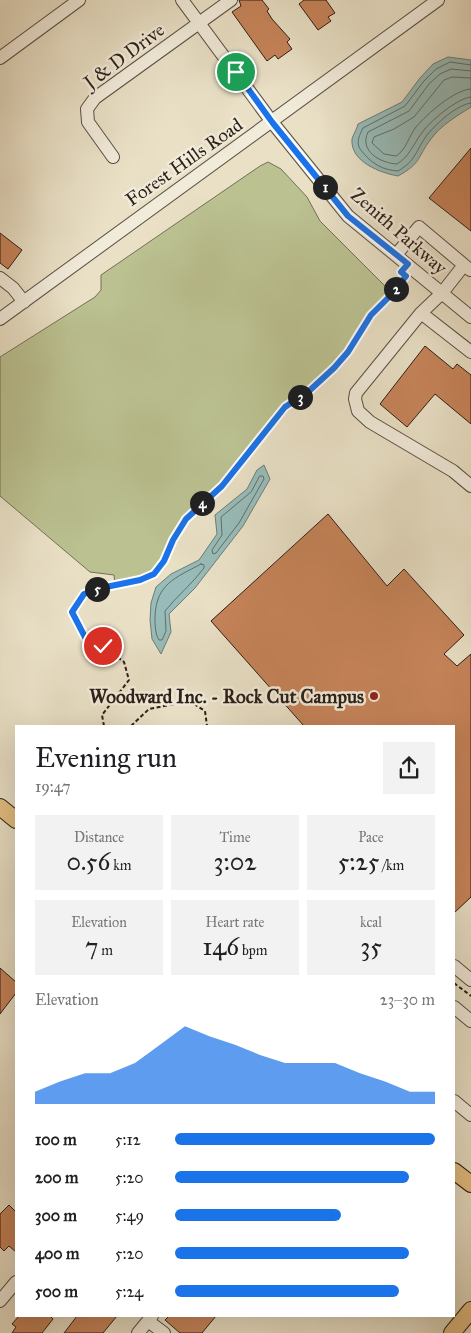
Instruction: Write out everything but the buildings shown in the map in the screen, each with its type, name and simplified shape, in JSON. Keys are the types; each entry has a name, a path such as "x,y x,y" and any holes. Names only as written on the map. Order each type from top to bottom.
{"main road":[{"path":"0,806 15,819"},
{"path":"452,1333 471,1310"}],"street":[{"path":"0,58 79,0"},
{"name":"J & D Drive","path":"113,157 88,122 87,109 95,98 231,0"},
{"name":"Forest Hills Road","path":"0,320 158,202 272,122 438,0"},
{"name":"Zenith Parkway","path":"184,1 272,122 348,216 471,317"},
{"path":"396,255 419,227 468,267 421,313 356,393 355,399 358,411 370,422 452,471 471,486"},
{"path":"0,278 13,288 24,302"},
{"path":"421,313 471,352"},
{"path":"455,967 471,980"},
{"path":"455,1008 471,1021"},
{"path":"455,1103 471,1115"},
{"path":"0,1301 15,1283"},
{"path":"138,1333 150,1319 164,1333"}],"path":[{"path":"104,725 102,715 129,680 124,662 103,646 86,639 72,612 84,594 101,588 140,580 154,574 164,561 173,540 186,519 222,486 285,407 309,391 348,352 371,315 393,293 406,276 401,272 408,264"},
{"path":"132,725 149,709 189,701 205,711 207,725"},
{"path":"455,984 471,996"}],"green space":[{"path":"268,162 281,169 307,197 320,221 390,291 332,369 308,391 284,406 219,485 183,517 160,562 150,573 137,579 115,583 114,575 90,572 0,496 0,357 95,297 101,290 101,275"}],"water":[{"path":"448,57 471,60 471,107 440,129 415,163 398,176 375,169 361,160 353,147 352,139 358,124 402,102 433,64"},
{"path":"264,465 270,479 243,526 195,588 169,614 171,632 161,654 152,639 150,620 151,603 156,587 171,574 199,560 217,534 215,515 247,489 257,470"}],"place":[{"name":"Woodward Inc. - Rock Cut Campus","path":"374,696"}],"route":[{"path":"103,646 86,639 72,612 84,594 101,588 140,580 154,574 164,561 173,540 186,519 222,486 285,407 309,391 334,368 348,352 371,315 393,293 406,276 401,272 408,264 348,216 272,122 236,72"}]}
